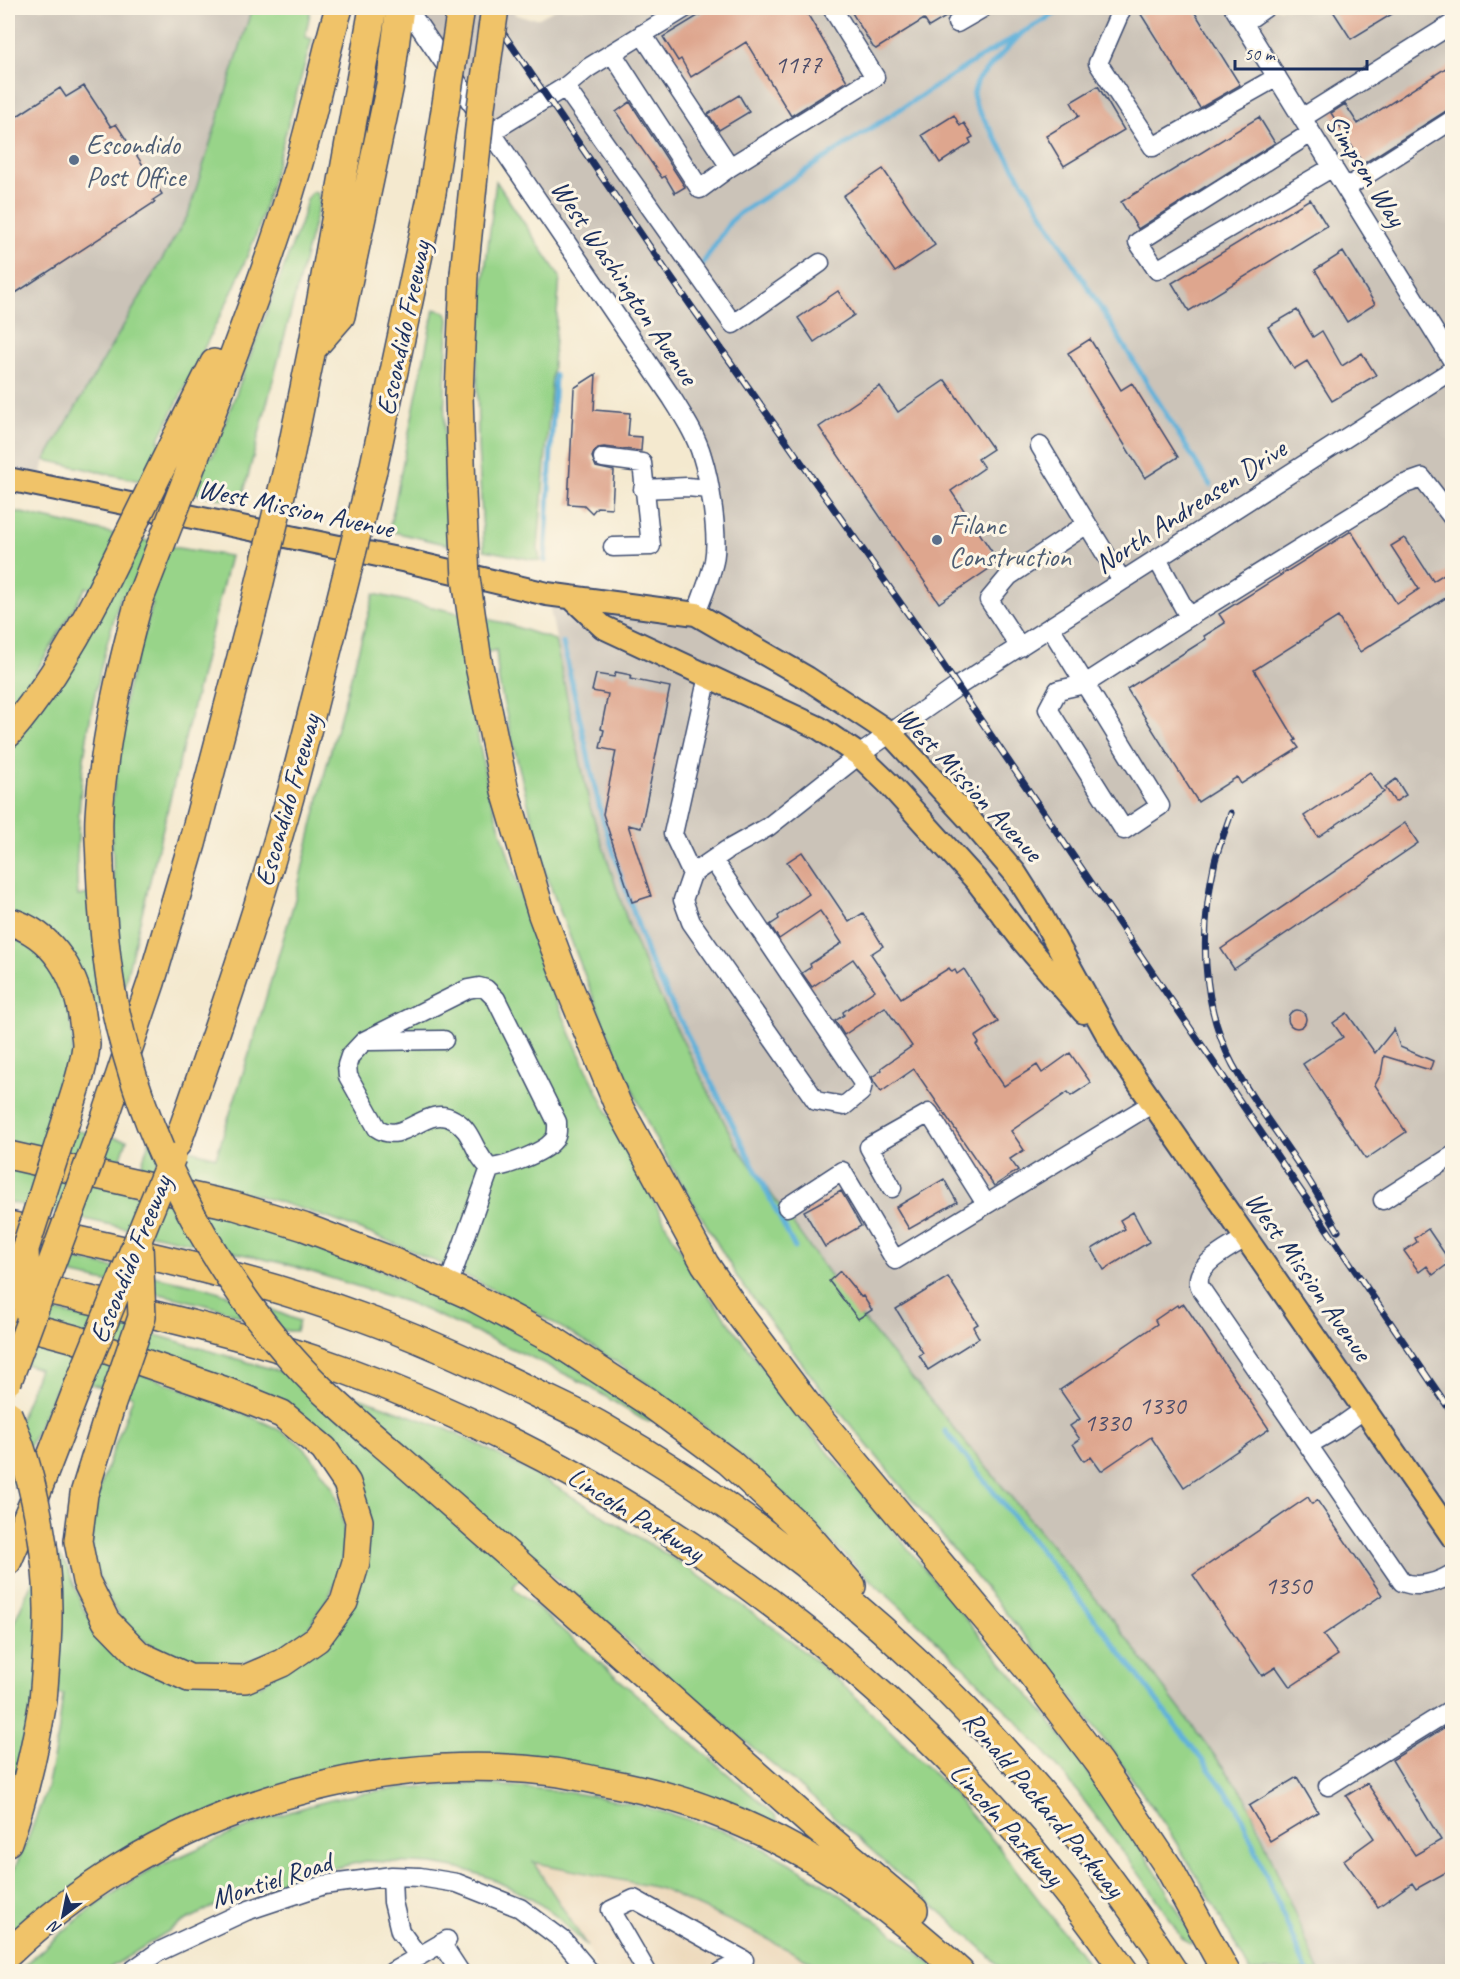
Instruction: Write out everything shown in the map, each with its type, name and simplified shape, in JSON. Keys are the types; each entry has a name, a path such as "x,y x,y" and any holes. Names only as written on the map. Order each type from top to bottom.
{"highway":[{"path":"339,8 329,39 305,144 273,246 189,440 139,601 116,694 99,818 102,919 114,1002 140,1100 171,1172 204,1234 254,1312 294,1362 350,1415 813,1825 898,1895 982,1971"},
{"path":"18,1322 101,1130 158,961 192,843 252,615 290,457 374,8"},
{"path":"312,349 341,316 390,85 400,8"},
{"name":"Escondido Freeway","path":"8,1562 177,1144 231,989 281,826 373,470 432,193 461,8"},
{"path":"495,8 464,274 459,394 465,578 478,662 505,791 542,915 617,1103 705,1264 738,1314 806,1403 1027,1668 1086,1745 1169,1868 1226,1971"},
{"path":"8,734 54,671 189,440"},
{"path":"8,921 44,941 67,966 81,1001 86,1044 66,1121 25,1250 18,1322 8,1381"},
{"path":"8,1155 235,1206 304,1227 355,1246 471,1296 555,1341 645,1400 729,1462 803,1530 903,1647"},
{"name":"Lincoln Parkway","path":"8,1225 194,1267 280,1290 360,1316 431,1344 502,1376 600,1425 714,1496 790,1552 903,1647"},
{"path":"18,1322 75,1339 223,1390 282,1414 324,1449 347,1482 359,1521 356,1562 344,1602 317,1639 282,1663 245,1679 189,1678 139,1655 106,1621 86,1581 78,1541 84,1494 111,1406 142,1317 139,1236"},
{"name":"Lincoln Parkway","path":"8,1281 179,1320 339,1368 460,1416 614,1497 758,1593 883,1695 939,1748 1013,1826 1085,1913 1125,1971"},
{"path":"8,1414 16,1432 36,1509 44,1559 49,1616 43,1701 36,1748 8,1842"},
{"name":"Ronald Packard Parkway","path":"903,1647 998,1743 1085,1845 1174,1971"},
{"path":"8,1954 61,1909 119,1868 166,1842 234,1813 307,1789 389,1773 442,1768 553,1772 667,1795 713,1811 760,1831 804,1854 847,1881 883,1907 960,1971"}],"main road":[{"name":"West Mission Avenue","path":"8,479 406,561 547,594 696,614 807,678 890,734 969,819 1015,873 1036,906 1116,1050"},
{"name":"West Mission Avenue","path":"572,598 603,627 819,728 859,755 888,783 976,880 1023,941 1116,1050 1452,1536"}],"street":[{"name":"West Washington Avenue","path":"407,8 672,398 702,454 710,489 714,560 696,614"},
{"path":"491,132 565,87 588,68 685,8"},
{"path":"612,53 700,189 730,167 875,77 832,8"},
{"path":"957,23 983,8"},
{"path":"1122,8 1098,63 1153,147 1277,77"},
{"path":"1239,15 1265,8"},
{"name":"Simpson Way","path":"1239,15 1452,360"},
{"path":"1333,167 1157,270 1138,242 1452,24"},
{"path":"642,34 730,167"},
{"path":"565,87 733,324 820,262"},
{"path":"1346,188 1452,120"},
{"name":"North Andreasen Drive","path":"692,874 768,827 859,755 1020,646 1452,370"},
{"path":"1040,446 1122,581"},
{"path":"603,458 642,463 651,546 613,547"},
{"path":"1050,627 1085,684 1160,806 1124,830 1048,709 1058,690 1085,684 1402,485 1422,478 1452,517"},
{"path":"644,489 687,487 710,489"},
{"path":"1020,646 989,600 1008,576 1087,524"},
{"path":"1156,559 1189,617"},
{"path":"708,676 673,834 692,874 683,900 691,922 816,1101 844,1106 861,1092 863,1083 713,860"},
{"path":"478,987 492,993 553,1113 557,1131 547,1146 503,1167 490,1168 480,1157 464,1127 447,1116 434,1115 394,1134 388,1134 376,1128 348,1076 347,1065 350,1056 364,1041 468,989 478,987"},
{"path":"364,1041 444,1040"},
{"path":"787,1208 842,1171 895,1260 1153,1103"},
{"path":"892,1188 869,1147 929,1113 986,1204"},
{"path":"1383,1200 1452,1156"},
{"path":"448,1286 490,1168"},
{"path":"1246,1238 1222,1252 1201,1270 1199,1282 1203,1292 1402,1582 1414,1587 1439,1582 1452,1574"},
{"path":"1308,1445 1365,1409"},
{"path":"1328,1786 1452,1709"},
{"path":"392,1876 393,1902 400,1931 419,1957"},
{"name":"Montiel Road","path":"130,1971 158,1952 246,1911 324,1885 392,1876 420,1877 457,1883 520,1908 564,1941 590,1971"},
{"path":"647,1971 611,1910 634,1899 744,1960 720,1971"},
{"path":"392,1971 444,1942 460,1971"}],"shaded area":[{"path":"8,8 252,8 188,215 45,460 39,485 8,479"},
{"path":"407,8 511,8 515,14 526,18 539,18 558,8 1452,8 1452,1971 1319,1971 1245,1796 1106,1611 852,1306 736,1145 649,975 631,932 590,807 547,594 696,614 714,560 702,454"},
{"path":"532,1862 659,1888 758,1934 829,1971 597,1971 587,1946"}],"green space":[{"path":"252,8 311,8 305,37 312,39 258,230 234,288 158,441 212,457 301,222 307,199 312,192 318,193 319,204 241,503 45,460 188,215"},
{"path":"496,181 560,277 538,549 540,561 484,550 478,447 477,336"},
{"path":"434,309 445,312 449,319 444,432 449,545 389,531"},
{"path":"8,510 178,548 230,556 121,998 107,1008 95,1006 88,988 8,910 8,746 108,592 86,587 29,684 8,713","holes":["121,596 153,603 126,693 111,810 114,889 78,896 77,858 82,774 91,714 104,655"]},
{"path":"374,594 504,623 555,640 590,807 631,932 649,975 736,1145 852,1306 1106,1611 1245,1796 1319,1971 1250,1971 1200,1881 1165,1825 1116,1756 1033,1646 825,1394 739,1280 653,1135 602,1020 546,875 499,682 496,650 463,659 489,793 554,994 607,1111 671,1234 707,1293 800,1418 1052,1723 1155,1870 1194,1939 1192,1944 1181,1938 1149,1887 1070,1783 1003,1707 773,1484 684,1411 631,1372 576,1337 461,1273 401,1246 276,1201 140,1169 150,1139 216,1157 295,899 327,764"},
{"path":"8,936 35,951 56,973 66,991 70,1008 73,1041 71,1062 51,1126 127,1140 119,1164 8,1141"},
{"path":"8,1165 217,1212 320,1244 523,1332 653,1420 649,1422 642,1419 585,1384 535,1359 407,1302 286,1264 8,1202"},
{"path":"8,1245 204,1287 299,1321 296,1331 276,1329 191,1301 8,1261"},
{"path":"8,1300 156,1335 319,1383 442,1427 550,1483 682,1564 777,1630 814,1660 854,1695 950,1790 997,1845 1093,1971 1004,1971 804,1790 699,1703 536,1561 513,1587 775,1815 780,1825 776,1830 557,1765 273,1791 8,1948 8,1883 47,1788 58,1735 63,1694 38,1692 8,1826 8,1636 32,1582 39,1558 52,1553 60,1556 68,1568 83,1608 98,1630 115,1651 150,1674 261,1686 359,1590 334,1442 8,1310"},
{"path":"8,1334 122,1367 178,1387 271,1426 289,1436 305,1449 335,1492 343,1523 344,1539 340,1569 335,1584 305,1631 278,1649 257,1658 209,1666 186,1661 156,1648 128,1627 112,1604 99,1577 92,1551 92,1531 98,1496 133,1396 62,1376 8,1492 8,1450 39,1369 8,1358"},
{"path":"464,1784 554,1790 614,1800 672,1815 740,1837 819,1881 893,1933 940,1971 829,1971 758,1934 659,1888 533,1862 587,1946 557,1917 533,1899 490,1878 466,1870 433,1864 366,1861 295,1877 217,1905 183,1922 105,1971 18,1972 77,1920 124,1886 157,1867 228,1835 314,1804 359,1794"}],"building":[{"path":"711,8 804,8 847,81 791,116 746,42 691,77 681,59 678,61 663,37"},
{"path":"849,8 961,8 929,27 924,19 876,49"},
{"path":"1137,8 1192,8 1240,85 1200,108"},
{"path":"1331,8 1402,8 1351,39"},
{"path":"1452,64 1452,109 1363,164 1331,113 1345,104 1358,124"},
{"name":"Escondido Post Office","path":"84,86 111,127 116,124 162,194 153,200 155,202 8,298 8,122 60,88 66,97"},
{"path":"1098,86 1124,130 1064,166 1046,136 1079,116 1071,102"},
{"path":"739,95 749,112 719,130 708,114"},
{"path":"630,102 685,187 675,193 665,176 662,178 616,112"},
{"path":"954,115 960,126 964,123 973,137 969,139 971,143 940,163 922,135"},
{"path":"1259,117 1275,143 1138,229 1121,202"},
{"path":"883,169 935,245 895,272 843,196"},
{"path":"1310,199 1327,226 1189,311 1172,283"},
{"path":"1343,252 1375,304 1347,322 1315,270"},
{"path":"838,291 854,315 814,342 798,318"},
{"path":"1297,310 1313,337 1322,331 1342,366 1362,353 1376,375 1332,401 1307,361 1294,369 1268,327"},
{"path":"1090,339 1121,390 1132,383 1178,457 1145,478 1068,353"},
{"path":"596,374 594,410 630,413 628,436 642,437 641,451 604,447 594,452 592,457 596,467 614,471 612,508 597,507 592,513 584,505 568,504 574,388"},
{"path":"945,380 993,449 978,459 984,468 951,491 999,562 939,603 819,427 880,386 898,412"},
{"path":"1351,531 1397,604 1419,589 1391,546 1404,538 1433,581 1452,569 1452,594 1360,652 1338,617 1254,670 1299,748 1241,784 1237,777 1198,802 1127,689 1206,639 1204,636 1225,623 1219,614"},
{"path":"616,672 631,675 630,679 670,687 641,828 628,825 651,896 632,902 603,814 616,751 600,748 608,694 592,691 596,674 614,677"},
{"path":"1370,772 1384,792 1318,837 1304,816"},
{"path":"1396,779 1406,795 1395,802 1385,787"},
{"path":"1405,823 1418,843 1234,969 1221,949"},
{"path":"802,852 849,922 863,913 883,946 871,954 901,998 949,968 952,972 955,970 957,974 964,969 998,1022 975,1037 979,1043 976,1045 1004,1086 1037,1065 1042,1073 1070,1053 1091,1083 1071,1096 1068,1092 1011,1131 1024,1150 1010,1159 1018,1170 994,1186 914,1069 881,1092 874,1082 872,1077 882,1070 881,1068 912,1046 885,1007 844,1035 835,1021 844,1015 843,1012 875,990 853,959 812,987 802,973 811,967 810,964 842,943 820,911 779,939 770,925 779,919 778,916 809,894 787,862"},
{"path":"1293,1010 1301,1010 1306,1015 1304,1026 1293,1028 1288,1023 1288,1015"},
{"path":"1347,1013 1375,1053 1394,1029 1400,1047 1433,1061 1430,1070 1384,1056 1381,1074 1375,1085 1406,1132 1366,1159 1303,1064 1343,1037 1333,1023"},
{"path":"944,1179 957,1202 909,1229 896,1207"},
{"path":"841,1191 861,1226 825,1247 804,1211"},
{"path":"1133,1212 1149,1242 1104,1270 1092,1249 1125,1229 1120,1220"},
{"path":"1428,1229 1449,1260 1446,1262 1448,1264 1433,1275 1427,1266 1419,1272 1404,1251 1417,1242 1415,1238"},
{"path":"840,1271 861,1297 863,1296 872,1310 858,1319 829,1281"},
{"path":"948,1277 978,1324 973,1327 979,1338 928,1370 919,1355 923,1353 896,1309"},
{"path":"1184,1304 1269,1429 1184,1487 1151,1437 1101,1471 1091,1457 1084,1461 1073,1444 1080,1439 1070,1426 1080,1419 1060,1390 1157,1324 1155,1320 1177,1305 1178,1307"},
{"path":"1308,1497 1312,1504 1317,1500 1382,1595 1323,1635 1338,1655 1290,1687 1276,1667 1262,1676 1193,1575"},
{"path":"1445,1727 1452,1739 1452,1869 1416,1889 1412,1883 1378,1907 1344,1860 1374,1838 1346,1796 1367,1783 1415,1855 1441,1840 1392,1760"},
{"path":"1297,1777 1318,1812 1270,1841 1249,1806"}],"waterway":[{"path":"700,268 730,222 740,213 973,62 1064,8"},
{"path":"1021,34 978,79 973,95 977,108 1210,485"},
{"path":"545,561 555,375"},
{"path":"563,643 600,809 649,959 795,1248"},
{"path":"945,1431 1098,1623 1237,1806 1307,1972"}],"railway":[{"path":"486,8 665,269 918,628 1452,1413"},
{"path":"1231,813 1215,861 1207,912 1206,965 1214,1016 1233,1065 1308,1179 1338,1231"}],"place":[{"name":"Escondido Post Office","path":"74,160"},
{"name":"Filanc Construction","path":"937,540"}]}
